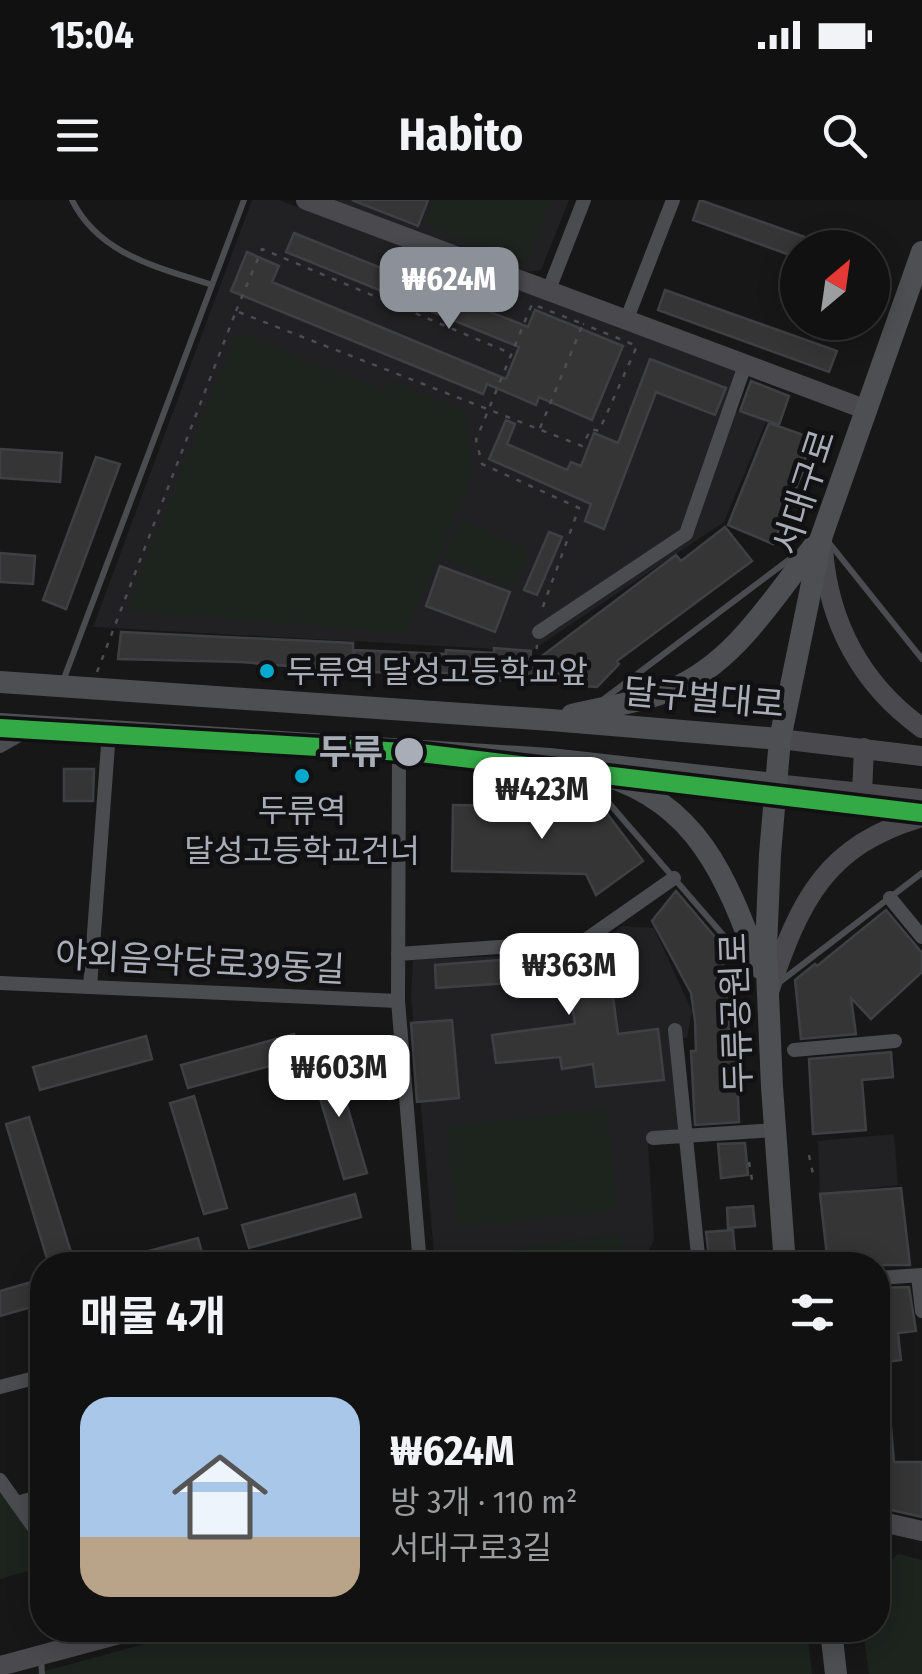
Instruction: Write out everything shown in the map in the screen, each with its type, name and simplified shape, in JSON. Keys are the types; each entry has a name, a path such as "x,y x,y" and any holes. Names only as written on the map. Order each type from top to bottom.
{"main road":[{"path":"306,200 867,410"},
{"name":"서대구로","path":"778,749 822,535 918,278 922,252"},
{"path":"551,720 670,690 718,661 752,626 822,535"},
{"path":"822,535 830,594 861,670 896,709 922,728"},
{"name":"달구벌대로","path":"0,682 551,720 778,749 864,748 922,756"},
{"path":"0,724 550,759 922,799"},
{"path":"862,793 864,748"},
{"name":"두류공원로","path":"778,749 766,948 784,1252"},
{"path":"550,759 629,783 668,807 688,826 725,878 769,990"},
{"path":"769,990 803,906 828,872 845,855 880,833 922,816"},
{"path":"890,1524 922,1532"},
{"path":"0,1666 42,1665 91,1642"},
{"path":"832,1642 836,1674"}],"street":[{"path":"548,292 584,200"},
{"path":"626,321 672,200"},
{"path":"539,632 686,534 745,365"},
{"path":"0,746 33,727"},
{"path":"90,987 110,732"},
{"path":"399,752 398,1001 419,1252"},
{"path":"398,954 584,941 674,878"},
{"path":"890,898 922,937"},
{"name":"야외음악당로39동길","path":"0,983 398,1001"},
{"path":"675,1030 698,1252"},
{"path":"794,1050 895,1041"},
{"path":"653,1138 775,1130"},
{"path":"890,1277 920,1276 922,1311"},
{"path":"0,1387 30,1379"},
{"path":"0,1480 30,1522"},
{"path":"16,1503 30,1499"}],"lane":[{"path":"72,200 81,218 101,240 148,264 212,285"},
{"path":"61,686 244,200"},
{"path":"586,711 822,535 922,659"},
{"path":"550,759 589,780 769,990 922,873"}],"path":[{"path":"91,688 262,249 512,353"},
{"path":"236,310 489,410 582,446 591,429 598,431 637,346 532,304 489,410 476,440 482,464 580,508 540,612 534,675"},
{"path":"540,430 583,324"},
{"path":"810,1155 813,1174"},
{"path":"750,1162 752,1180"}],"shaded area":[{"path":"252,200 279,200 746,375 733,410 767,420 724,522 531,651 93,627"},
{"path":"334,200 569,200 541,270 528,272"},
{"path":"433,200 550,200 526,263 424,224"},
{"path":"237,332 383,391 394,382 464,411 461,418 470,422 466,432 473,473 410,622 409,633 127,610"},
{"path":"461,520 529,550 513,587 444,558"},
{"path":"622,926 654,928 692,1011 687,1038 671,1039 679,1128 648,1143 654,1240 648,1252 434,1252 411,995 413,960 586,952"},
{"path":"606,1109 617,1210 458,1227 446,1127"},
{"path":"894,1134 898,1185 820,1194 818,1141"},
{"path":"620,1234 622,1252 496,1252"},
{"path":"0,1492 30,1528 30,1570 0,1579"},
{"path":"898,1554 922,1560 922,1674 869,1674 865,1642 890,1642 890,1561"},
{"path":"152,1642 808,1642 812,1674 34,1674"}],"building":[{"path":"352,200 428,200 418,226"},
{"path":"700,200 785,230 780,230 780,251 693,220"},
{"path":"294,233 528,327 535,310 623,346 592,420 539,397 536,405 487,384 483,394 231,291 247,252 279,266 272,282 506,379 519,347 286,252"},
{"path":"665,290 780,331 780,340 806,340 837,351 829,372 658,310"},
{"path":"650,359 726,388 715,415 656,392 604,529 585,521 591,504 489,459 506,420 515,424 507,444 567,470 571,462 581,466 594,433 618,443"},
{"path":"751,381 789,396 779,425 740,411"},
{"path":"769,423 812,438 805,466 773,544 728,525"},
{"path":"0,449 62,453 60,482 0,478"},
{"path":"96,457 120,464 66,609 43,600"},
{"path":"725,527 752,561 617,661 619,664 597,687 445,673 354,672 355,650 446,654 446,650 494,653 494,648 531,651 530,665 676,555 681,561"},
{"path":"549,532 562,537 537,595 524,590"},
{"path":"0,553 35,556 33,584 0,582"},
{"path":"440,566 510,592 495,632 426,606"},
{"path":"121,632 353,643 353,660 322,659 322,669 241,662 118,659"},
{"path":"64,769 94,769 93,801 64,801"},
{"path":"583,795 588,800 593,795 643,861 596,895 586,874 452,871 453,805 582,807"},
{"path":"676,891 721,944 732,1048 736,1048 739,1122 695,1125 691,1051 696,1051 691,993 652,921"},
{"path":"886,910 922,953 922,972 871,1019 851,998 856,1034 801,1039 795,980"},
{"path":"607,952 618,1034 658,1029 664,1080 596,1087 593,1064 562,1069 560,1057 496,1063 492,1035 575,1024 568,979 436,988 435,965"},
{"path":"452,1020 459,1098 417,1102 411,1023"},
{"path":"294,1034 300,1058 188,1088 181,1065"},
{"path":"146,1036 152,1059 40,1090 33,1067"},
{"path":"891,1052 893,1077 862,1080 866,1130 813,1134 809,1059"},
{"path":"334,1061 367,1173 344,1179 311,1068"},
{"path":"194,1096 227,1208 204,1214 170,1103"},
{"path":"29,1117 71,1252 45,1252 6,1124"},
{"path":"745,1143 748,1175 721,1178 718,1144"},
{"path":"901,1188 910,1265 890,1265 890,1252 827,1252 820,1194"},
{"path":"355,1194 361,1217 249,1248 242,1225"},
{"path":"753,1206 755,1226 728,1228 727,1208"},
{"path":"733,1230 735,1252 708,1252 706,1232"},
{"path":"198,1238 202,1252 145,1252"},
{"path":"30,1282 30,1307 0,1316 0,1291"},
{"path":"909,1287 916,1331 898,1333 901,1360 890,1361 890,1288"},
{"path":"890,1416 894,1462 922,1462 922,1517 890,1510"}],"transit line":[{"path":"0,728 420,753 922,813"}],"place":[{"name":"두류역 달성고등학교앞","path":"267,671"},
{"name":"두류","path":"409,752"},
{"name":"두류역 달성고등학교건너","path":"302,776"}]}
